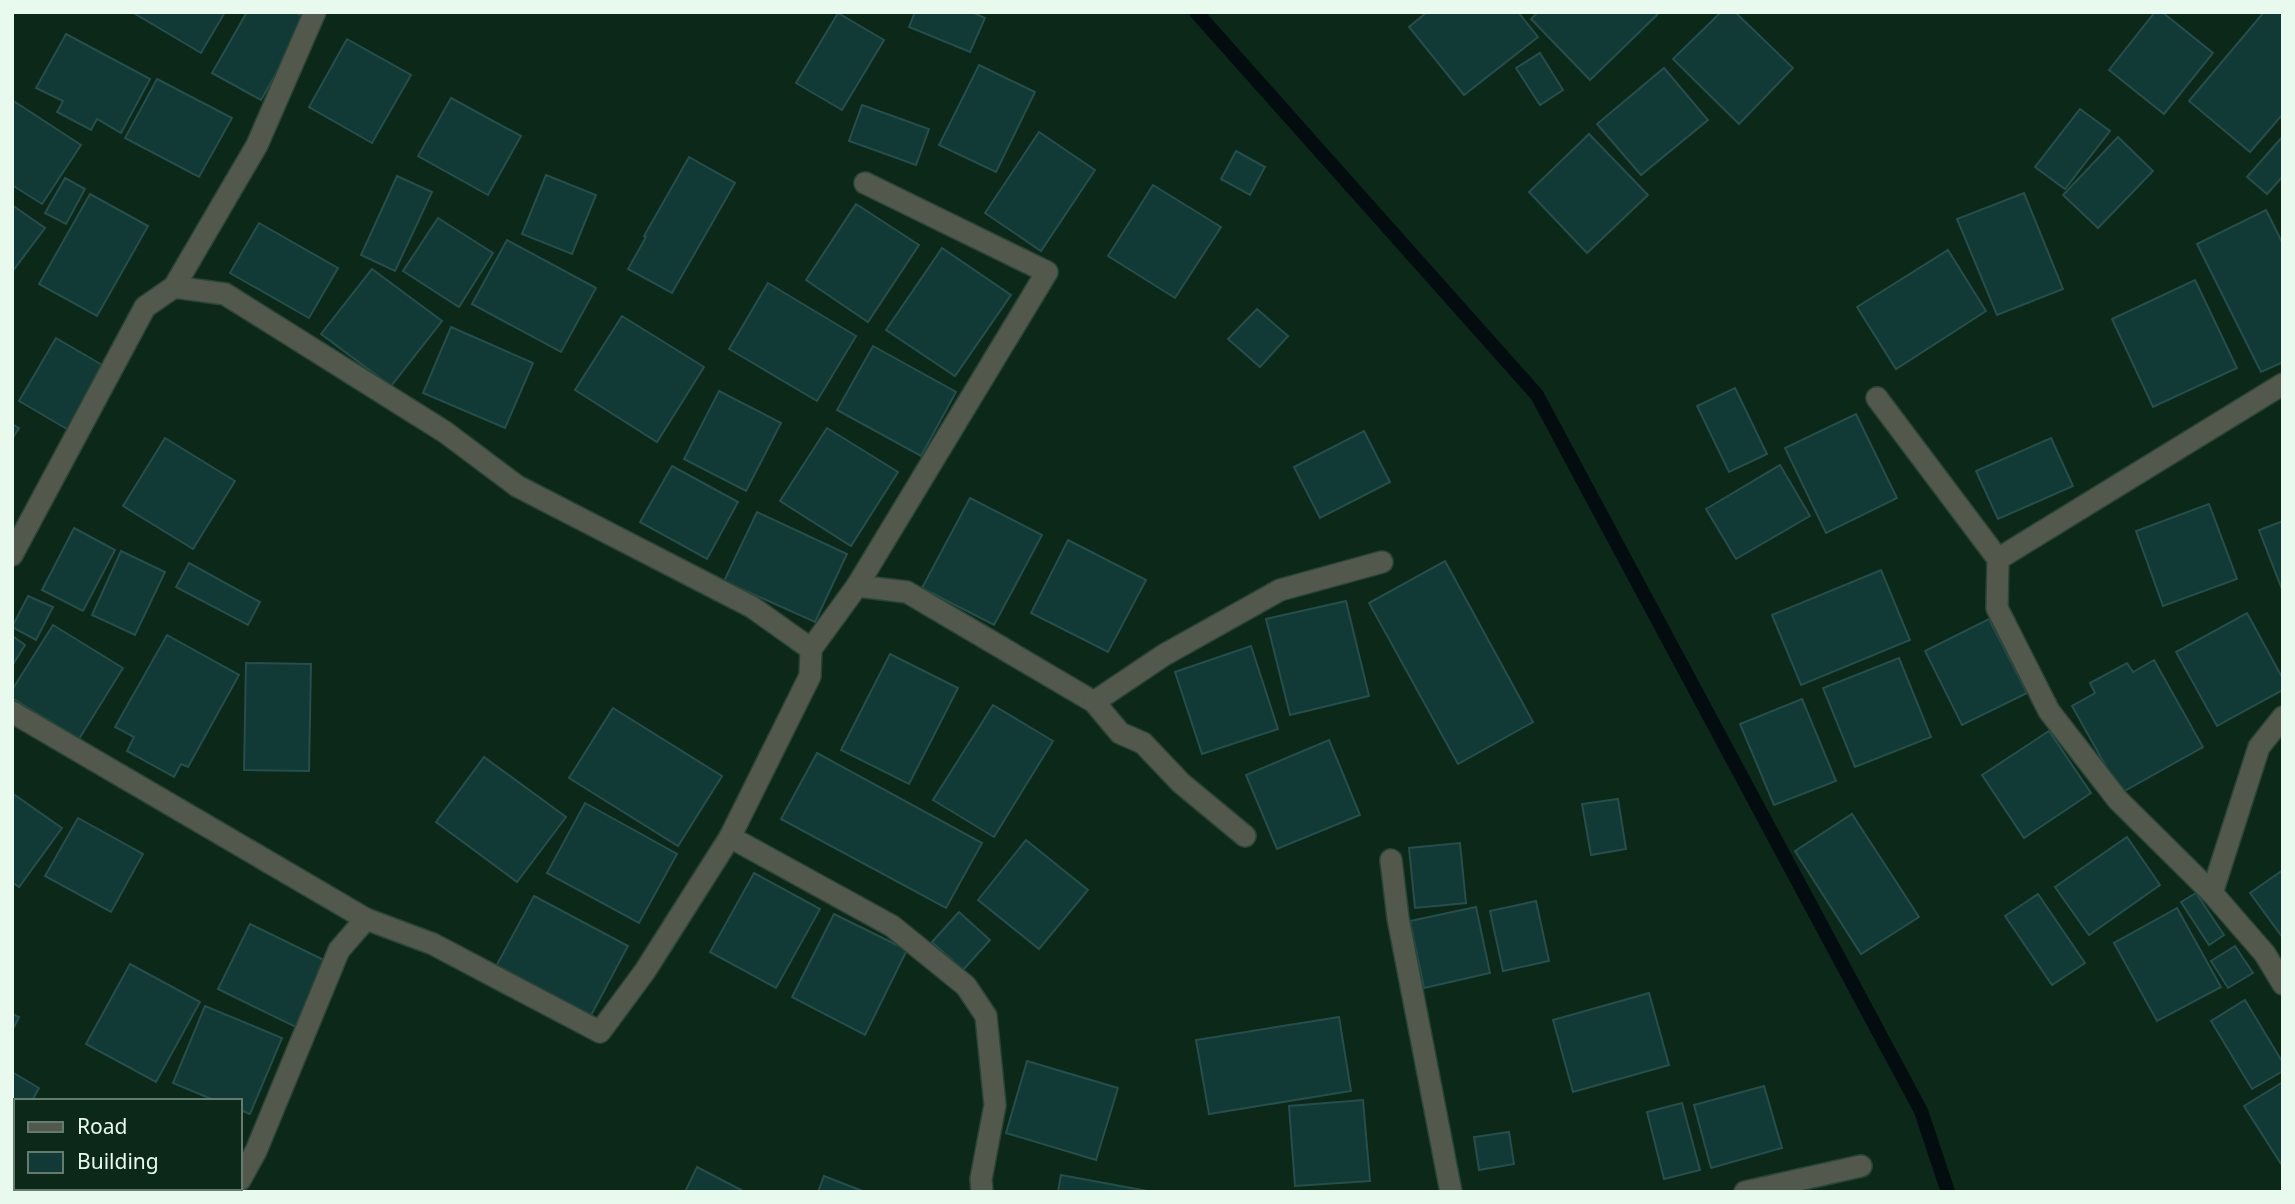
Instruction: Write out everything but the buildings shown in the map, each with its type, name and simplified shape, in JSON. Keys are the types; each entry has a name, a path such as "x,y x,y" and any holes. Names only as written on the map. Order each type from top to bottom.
{"street":[{"path":"12,555 145,307 174,287 257,145 315,12"},
{"path":"12,712 366,919 433,944 600,1032 645,971 730,837 810,676 811,649 857,586 1047,272 865,183"},
{"path":"174,287 225,294 445,432 517,486 752,607 811,649"},
{"path":"1998,559 2283,384"},
{"path":"1877,398 1998,559 1997,608 2049,711 2118,800 2212,893 2264,954 2283,984"},
{"path":"1094,702 1164,655 1280,590 1382,562"},
{"path":"857,586 907,592 1094,702 1120,733 1143,743 1181,783 1245,836"},
{"path":"2212,893 2259,747 2283,717"},
{"path":"730,837 892,926 966,986 986,1016 995,1105 981,1179 982,1192"},
{"path":"1391,860 1398,918 1451,1192"},
{"path":"242,1176 256,1151 339,950 366,919"},
{"path":"1745,1192 1860,1166"}],"waterway":[{"path":"1196,12 1537,395 1921,1111 1948,1192"}]}
